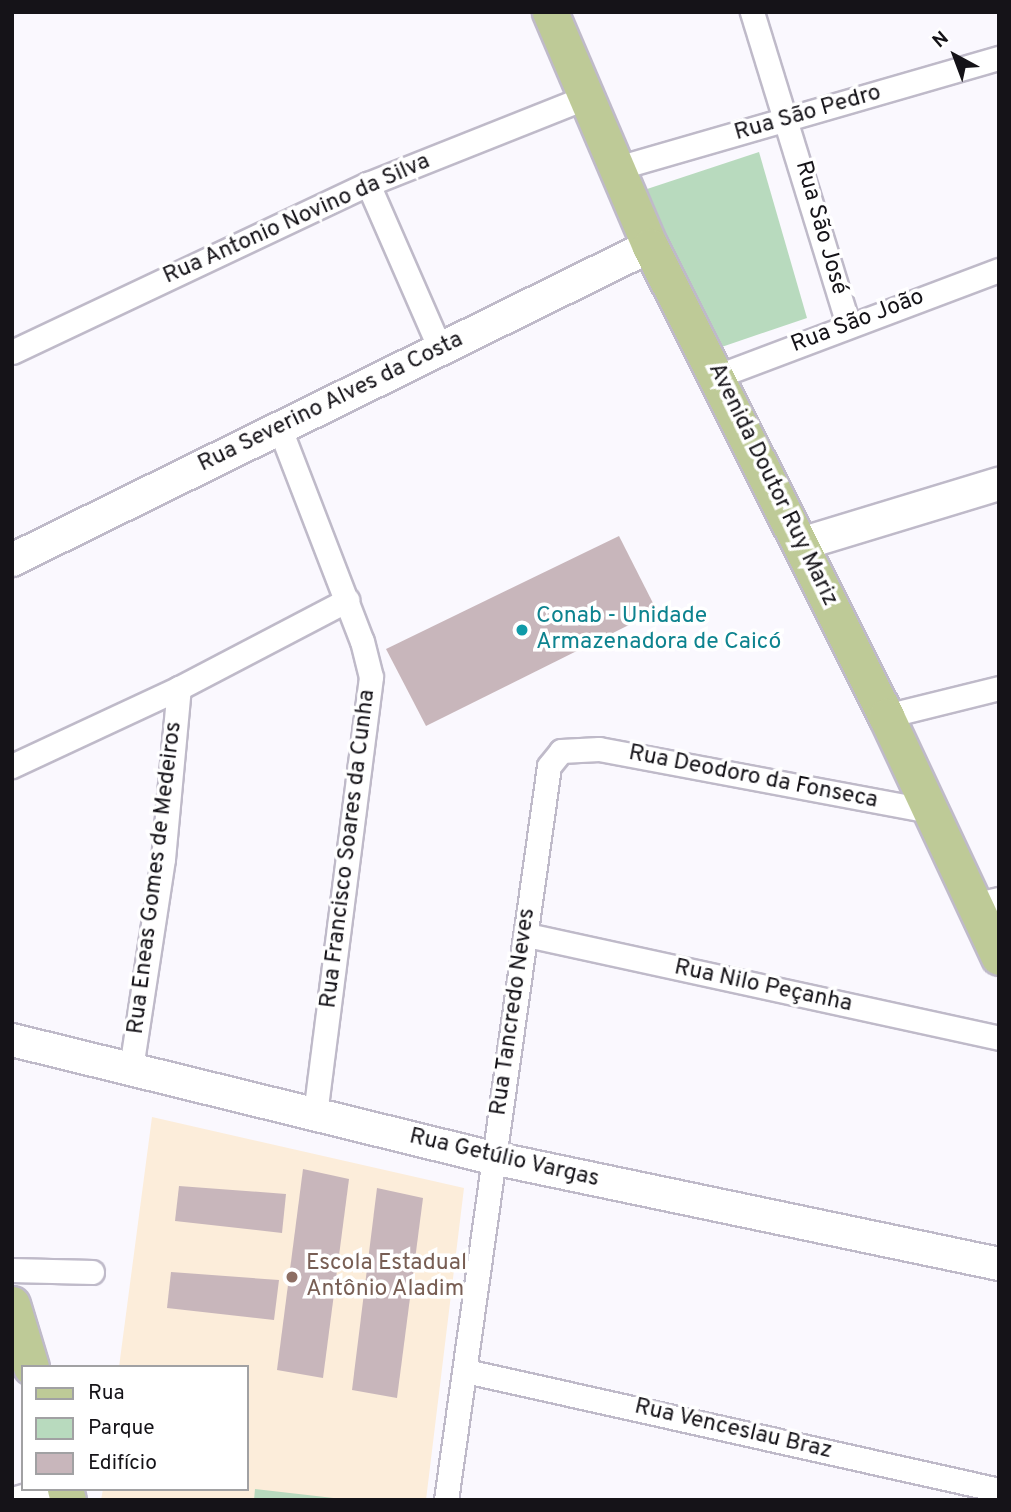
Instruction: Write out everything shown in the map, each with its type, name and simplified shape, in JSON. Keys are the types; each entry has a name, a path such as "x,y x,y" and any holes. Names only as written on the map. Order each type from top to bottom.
{"main road":[{"name":"Avenida Doutor Ruy Mariz","path":"550,12 650,246 718,376 931,811 988,901 999,957"},
{"path":"12,1304 30,1365"}],"street":[{"name":"Rua São José","path":"752,12 789,121 848,324"},
{"name":"Rua São Pedro","path":"617,168 789,121 999,58"},
{"name":"Rua Antonio Novino da Silva","path":"12,352 368,184 587,97"},
{"path":"368,184 440,349"},
{"name":"Rua Severino Alves da Costa","path":"12,561 650,246"},
{"name":"Rua São João","path":"718,376 848,324 999,270"},
{"name":"Rua Francisco Soares da Cunha","path":"280,429 347,600 371,677 315,1116"},
{"path":"801,544 999,484"},
{"path":"12,766 179,688 347,600"},
{"name":"Rua Eneas Gomes de Medeiros","path":"131,1068 163,859 179,688"},
{"path":"886,716 999,688"},
{"name":"Rua Deodoro da Fonseca","path":"575,747 931,811"},
{"name":"Rua Tancredo Neves","path":"446,1500 527,935 543,784 549,766 561,751 575,747"},
{"name":"Rua Nilo Peçanha","path":"527,935 999,1038"},
{"name":"Rua Getúlio Vargas","path":"12,1040 493,1158 999,1264"},
{"path":"12,1270 92,1272"},
{"name":"Rua Venceslau Braz","path":"466,1371 999,1490"},
{"path":"12,1499 41,1491"}],"shaded area":[{"name":"Escola Estadual Antônio Aladim","path":"152,1117 464,1188 426,1500 101,1500 103,1491 248,1491 248,1365 119,1365"}],"green space":[{"path":"759,152 807,318 707,352 638,192"},
{"path":"255,1489 351,1500 254,1500"}],"building":[{"name":"Conab - Unidade Armazenadora de Caicó","path":"619,536 657,611 426,726 386,649"},
{"path":"303,1169 349,1179 323,1378 277,1370"},
{"path":"179,1186 286,1194 282,1233 175,1221"},
{"path":"377,1188 423,1198 397,1398 352,1390"},
{"path":"171,1272 279,1280 274,1320 167,1308"}],"place":[{"name":"Conab - Unidade Armazenadora de Caicó","path":"522,630"},
{"name":"Escola Estadual Antônio Aladim","path":"292,1277"}]}
